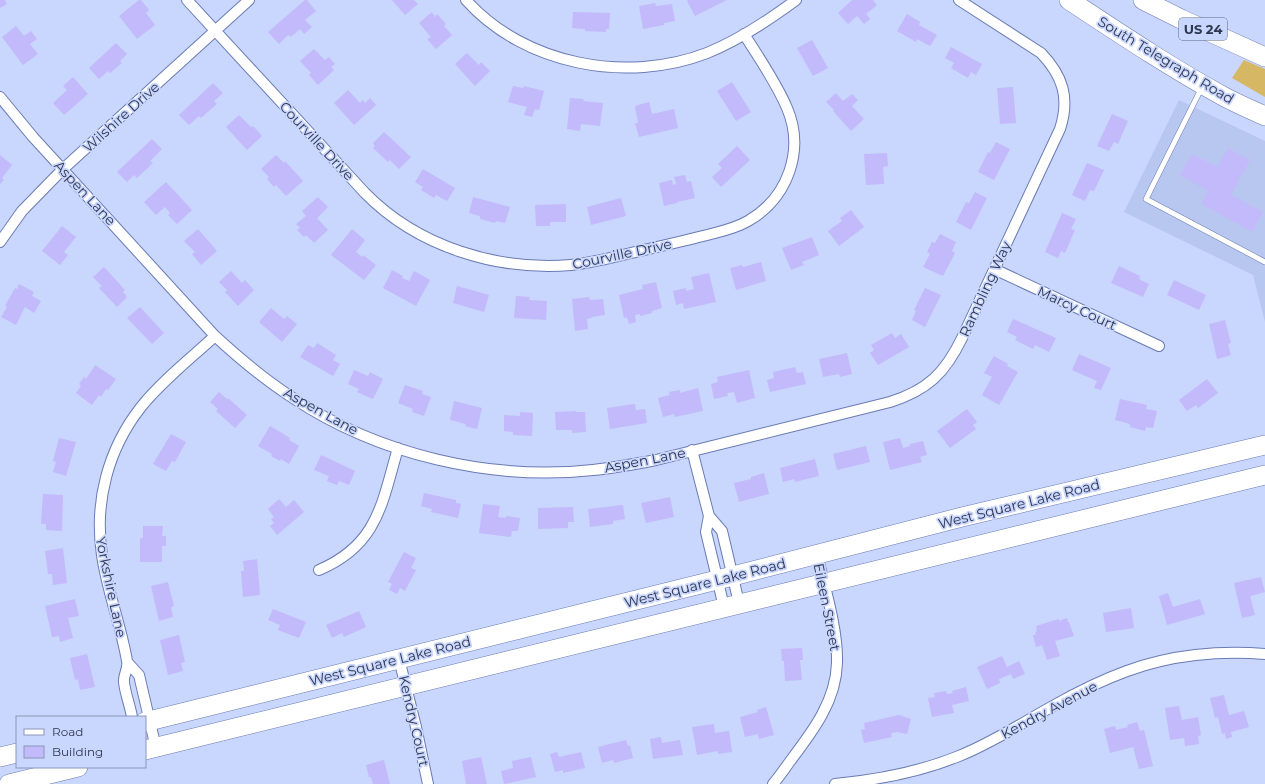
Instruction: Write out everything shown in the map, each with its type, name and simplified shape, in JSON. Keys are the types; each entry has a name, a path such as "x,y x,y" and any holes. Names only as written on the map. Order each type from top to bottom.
{"highway":[{"name":"South Telegraph Road","path":"1069,0 1143,49 1203,85 1265,116"},
{"name":"US 24","path":"1143,0 1181,19 1265,56"},
{"name":"West Square Lake Road","path":"146,719 399,659 817,555 962,517 1265,445"},
{"name":"West Square Lake Road","path":"151,749 824,582 1265,475"},
{"path":"0,757 16,753"},
{"path":"9,784 74,768"}],"street":[{"name":"Courville Drive","path":"187,0 373,202 393,217 436,242 470,255 512,264 554,266 573,265 597,261 728,230 748,221 769,205 776,197 792,164 794,144 792,123 783,98 744,34"},
{"name":"Wilshire Drive","path":"0,242 22,211 63,170 249,0"},
{"path":"466,0 484,18 498,28 534,48 561,58 598,66 619,68 639,68 668,64 708,53 744,34 796,0"},
{"name":"Rambling Way","path":"692,450 903,398 920,389 935,378 950,361 1060,129 1064,118 1065,100 1061,81 1056,71 1041,53 959,0"},
{"name":"Aspen Lane","path":"0,97 19,121 63,170 216,336 249,366 281,390 308,407 340,424 418,455 486,468 523,472 592,470 624,466 692,450 709,516 706,532 725,578 732,605"},
{"name":"Marcy Court","path":"994,269 1159,346"},
{"name":"Yorkshire Lane","path":"140,716 124,680 128,663 102,556 100,520 104,481 120,439 142,407 154,392 216,336"},
{"path":"319,570 332,565 344,557 361,543 370,530 380,510 398,448"},
{"name":"Aspen Lane","path":"709,516 722,531 725,578 732,605"},
{"name":"Eileen Street","path":"773,784 814,729 826,707 834,685 837,662 836,640 817,555"},
{"name":"Kendry Avenue","path":"835,784 868,780 898,774 960,756 1076,694 1115,675 1144,665 1180,657 1210,653 1265,654"},
{"name":"Kendry Court","path":"399,659 428,784"},
{"name":"Yorkshire Lane","path":"128,663 139,675 142,716"},
{"name":"Yorkshire Lane","path":"146,733 151,749"}],"lane":[{"path":"1203,85 1146,199 1265,262"}],"shaded area":[{"path":"1244,60 1265,69 1265,97 1232,78"},
{"path":"1179,100 1265,141 1265,322 1253,275 1124,212"}],"building":[{"path":"0,0 5,0 7,4 0,8"},
{"path":"141,0 149,10 146,13 155,25 137,39 119,16"},
{"path":"305,0 307,0 316,11 305,20 312,27 304,34 300,29 291,37 288,35 279,44 268,32"},
{"path":"392,0 414,0 418,4 405,15"},
{"path":"727,0 695,16 687,1"},
{"path":"852,0 873,0 877,5 866,14 870,19 864,24 857,16 848,24 838,13"},
{"path":"655,3 656,6 672,4 675,21 664,23 664,25 643,29 639,6"},
{"path":"432,12 435,17 437,14 446,24 444,26 452,35 436,49 427,39 431,37 419,23"},
{"path":"573,12 610,13 609,29 606,29 606,32 585,31 585,29 572,28"},
{"path":"907,14 920,22 919,25 937,35 930,46 917,39 916,42 897,31"},
{"path":"16,26 24,36 31,31 37,39 30,44 38,54 23,65 2,37"},
{"path":"812,40 828,68 813,76 797,48"},
{"path":"116,43 127,54 120,61 122,63 110,73 108,71 99,79 89,68"},
{"path":"951,47 982,64 976,75 971,72 968,78 951,68 954,63 945,58"},
{"path":"314,49 325,60 329,57 335,64 331,67 334,70 318,85 309,75 311,73 300,61"},
{"path":"467,53 479,65 481,62 490,71 475,86 455,64"},
{"path":"73,77 88,94 64,115 53,103 67,90 63,86"},
{"path":"732,82 751,112 736,121 717,91"},
{"path":"213,83 223,93 214,101 217,104 201,118 199,116 189,125 179,115"},
{"path":"513,86 523,88 524,86 544,91 539,110 535,109 532,117 524,115 527,107 508,102"},
{"path":"1013,87 1016,123 1000,124 997,88"},
{"path":"348,90 360,103 363,100 365,103 370,98 376,105 354,125 334,103"},
{"path":"836,93 843,101 852,94 858,100 852,106 864,119 851,131 826,102"},
{"path":"570,98 603,103 600,126 581,124 580,131 567,129"},
{"path":"649,102 652,114 674,109 678,128 639,137 635,123 638,123 635,106"},
{"path":"1112,114 1128,121 1118,144 1114,142 1109,151 1097,146"},
{"path":"239,115 251,127 253,126 262,136 247,150 226,127"},
{"path":"384,132 411,157 399,169 390,160 388,162 373,148 375,146 373,143"},
{"path":"152,139 162,149 150,161 153,163 137,178 134,175 127,182 117,172"},
{"path":"996,142 1010,149 994,180 978,172 988,152 990,153"},
{"path":"737,146 750,160 721,187 712,177 722,168 718,164"},
{"path":"1228,148 1250,160 1231,195 1263,212 1252,232 1201,204 1208,191 1180,175 1192,154 1217,167"},
{"path":"887,153 888,166 883,167 884,184 866,185 864,154"},
{"path":"0,155 12,165 2,178 4,180 0,184"},
{"path":"276,155 284,163 285,161 303,181 286,196 276,185 274,187 267,179 269,177 261,169"},
{"path":"1087,163 1104,170 1094,191 1090,190 1085,201 1072,195"},
{"path":"423,169 455,188 447,201 436,195 434,198 421,190 423,187 415,182"},
{"path":"685,175 687,182 691,181 695,198 664,206 659,183 672,180 673,185 676,184 674,177"},
{"path":"166,182 192,210 177,224 168,215 170,213 165,207 156,215 144,202"},
{"path":"975,192 987,198 971,230 956,222 966,202 969,203"},
{"path":"318,197 328,207 317,218 328,230 314,243 306,235 304,237 297,230 300,228 296,224 306,216 302,211"},
{"path":"473,197 510,207 505,223 496,221 495,223 480,219 480,216 469,213"},
{"path":"621,198 626,216 591,225 587,207"},
{"path":"566,204 566,222 550,222 550,226 536,226 535,205"},
{"path":"851,210 864,227 839,246 828,231 842,221 840,218"},
{"path":"1062,213 1076,219 1071,229 1075,230 1065,253 1061,251 1058,258 1045,252"},
{"path":"62,226 76,237 64,252 68,255 60,265 42,251"},
{"path":"198,229 217,251 201,265 192,254 195,252 184,241"},
{"path":"352,229 365,240 356,252 362,257 363,255 376,265 364,280 331,255"},
{"path":"940,234 956,242 952,251 955,253 943,276 923,267 930,254 927,252 932,242 935,243"},
{"path":"812,237 819,255 802,262 804,265 791,270 782,248"},
{"path":"761,262 766,281 736,290 730,268 742,265 743,267"},
{"path":"1119,266 1140,276 1139,279 1149,284 1143,297 1111,283"},
{"path":"104,267 125,290 123,292 127,297 117,307 99,288 102,286 93,277"},
{"path":"392,270 403,276 402,278 409,281 414,271 430,280 416,306 383,288"},
{"path":"231,271 242,283 245,280 254,290 238,306 225,292 227,290 219,282"},
{"path":"709,273 716,302 684,309 683,303 676,305 673,291 686,288 686,291 694,289 691,277"},
{"path":"1174,280 1206,295 1199,310 1167,295"},
{"path":"656,282 662,308 652,311 652,313 640,316 640,314 635,315 636,322 629,324 627,317 624,318 619,295 643,289 642,285"},
{"path":"19,284 34,292 32,296 41,301 34,313 25,307 16,325 1,317 7,307 5,306 15,288 17,289"},
{"path":"457,286 489,295 484,312 453,303"},
{"path":"925,288 941,295 925,327 912,320 916,311 914,310"},
{"path":"516,296 530,297 529,300 547,301 546,320 514,318"},
{"path":"589,297 590,300 603,299 605,315 587,319 588,329 575,331 572,299"},
{"path":"140,307 164,333 152,344 127,318"},
{"path":"271,308 284,319 287,316 297,324 282,342 259,322"},
{"path":"1013,319 1056,338 1049,352 1035,345 1033,349 1015,340 1017,337 1007,332"},
{"path":"1225,320 1231,343 1228,344 1231,355 1217,359 1209,324"},
{"path":"892,333 895,338 901,334 909,347 878,365 870,353 874,350 871,345"},
{"path":"317,343 336,355 333,360 340,364 333,376 300,357 308,345 314,348"},
{"path":"847,353 852,374 840,377 839,374 823,377 819,359"},
{"path":"1079,354 1111,368 1101,390 1094,388 1097,381 1072,370"},
{"path":"994,356 1018,372 999,405 982,395 992,377 984,373"},
{"path":"95,365 116,379 108,390 106,389 101,397 99,395 92,405 76,393 81,386 79,384 84,377 86,379"},
{"path":"795,367 797,373 803,372 806,384 770,392 767,380 774,378 773,372"},
{"path":"354,370 368,376 370,372 383,379 373,399 357,392 359,389 348,384"},
{"path":"749,370 755,398 737,403 734,392 727,393 728,396 714,399 711,384 718,382 717,377"},
{"path":"1207,379 1218,393 1198,408 1196,405 1187,411 1179,400"},
{"path":"405,385 423,391 422,394 431,397 424,416 412,412 413,409 398,403"},
{"path":"698,388 703,411 675,417 674,414 663,417 658,398 670,395 669,392 680,390 680,393"},
{"path":"219,392 247,415 235,428 216,411 218,409 210,402"},
{"path":"1120,399 1147,405 1146,409 1157,411 1153,428 1146,427 1145,431 1130,427 1130,424 1115,420"},
{"path":"454,401 482,408 477,429 465,426 466,424 450,420"},
{"path":"635,404 636,410 645,409 647,423 610,429 607,408"},
{"path":"967,409 977,422 973,425 976,429 950,448 937,431"},
{"path":"520,412 533,413 532,436 513,435 513,432 504,431 504,415 520,416"},
{"path":"555,412 585,412 586,432 572,433 572,430 556,430"},
{"path":"270,426 290,438 289,440 299,446 289,464 281,459 280,461 271,456 272,454 258,446"},
{"path":"171,434 186,442 175,462 172,461 166,471 153,464"},
{"path":"59,438 76,442 66,476 53,472 56,462 53,461"},
{"path":"900,438 903,448 910,446 910,444 923,441 927,455 920,457 922,462 890,470 883,442"},
{"path":"866,446 870,462 837,470 833,454"},
{"path":"321,455 355,471 349,485 339,481 337,485 327,481 329,476 314,470"},
{"path":"815,459 819,476 795,482 794,479 783,482 780,468"},
{"path":"764,473 769,494 739,502 734,483 751,479 751,477"},
{"path":"424,493 456,500 456,503 461,504 458,518 431,512 432,509 421,506"},
{"path":"43,494 63,495 62,531 46,530 46,524 41,524"},
{"path":"670,497 674,517 646,523 641,503"},
{"path":"279,499 286,507 294,500 304,512 277,535 270,526 274,523 271,519 274,517 268,509"},
{"path":"483,504 500,506 498,517 506,518 506,516 520,518 518,531 512,531 511,537 479,533"},
{"path":"623,505 625,519 613,521 613,524 590,527 588,509"},
{"path":"573,507 574,522 568,522 568,528 538,529 538,508"},
{"path":"143,526 163,526 162,536 166,536 166,546 162,546 162,562 140,562 140,538 143,538"},
{"path":"63,548 67,583 53,585 52,574 48,574 45,551"},
{"path":"404,552 416,558 411,568 416,570 405,591 400,588 397,594 389,590 392,584 388,582"},
{"path":"257,559 260,595 243,597 241,571 244,571 243,561"},
{"path":"1261,577 1265,592 1250,596 1255,615 1242,618 1234,583"},
{"path":"168,582 174,606 171,607 173,617 159,621 151,586"},
{"path":"1168,593 1173,607 1200,599 1205,614 1167,625 1159,596"},
{"path":"75,599 79,616 68,618 73,638 60,642 59,636 52,637 45,606"},
{"path":"1131,608 1134,628 1106,632 1103,613"},
{"path":"273,609 306,622 299,638 278,630 280,625 268,620"},
{"path":"359,611 366,627 344,637 342,633 332,638 326,625"},
{"path":"1067,618 1074,636 1055,641 1060,656 1047,660 1042,645 1036,647 1033,635 1036,635 1036,626"},
{"path":"179,635 185,662 181,663 183,671 168,675 160,640"},
{"path":"802,648 803,660 800,660 802,680 785,681 784,661 782,661 781,649"},
{"path":"87,654 95,687 80,690 78,679 75,680 70,658"},
{"path":"1002,656 1007,667 1019,661 1025,674 1013,679 1011,674 999,679 1000,683 987,689 977,667"},
{"path":"966,687 969,701 952,705 954,713 932,717 928,698 935,697 934,693 946,691 947,694 953,693 952,691"},
{"path":"1224,695 1229,715 1244,711 1249,727 1231,732 1232,737 1226,739 1225,733 1222,734 1218,717 1215,718 1210,698"},
{"path":"1179,706 1182,720 1198,717 1201,735 1198,736 1199,744 1185,746 1184,738 1170,740 1165,708"},
{"path":"766,707 774,735 759,739 758,734 745,737 740,717 758,712 757,710"},
{"path":"899,715 911,719 907,734 898,732 891,733 892,737 864,743 861,730 865,729 864,723"},
{"path":"1137,722 1140,731 1144,730 1153,766 1139,769 1133,747 1110,753 1104,729 1115,726 1116,730 1128,727 1127,725"},
{"path":"714,724 715,733 729,731 732,752 718,754 718,751 697,755 692,727"},
{"path":"661,737 662,743 680,740 683,755 653,759 650,739"},
{"path":"626,740 628,746 630,745 633,758 614,763 613,760 602,763 598,747"},
{"path":"557,752 559,757 581,752 585,768 563,773 563,770 555,772 550,754"},
{"path":"481,757 487,784 466,784 462,761"},
{"path":"531,757 536,777 504,784 501,771 513,768 512,761"},
{"path":"384,760 390,784 373,784 371,777 369,777 366,765"}]}
